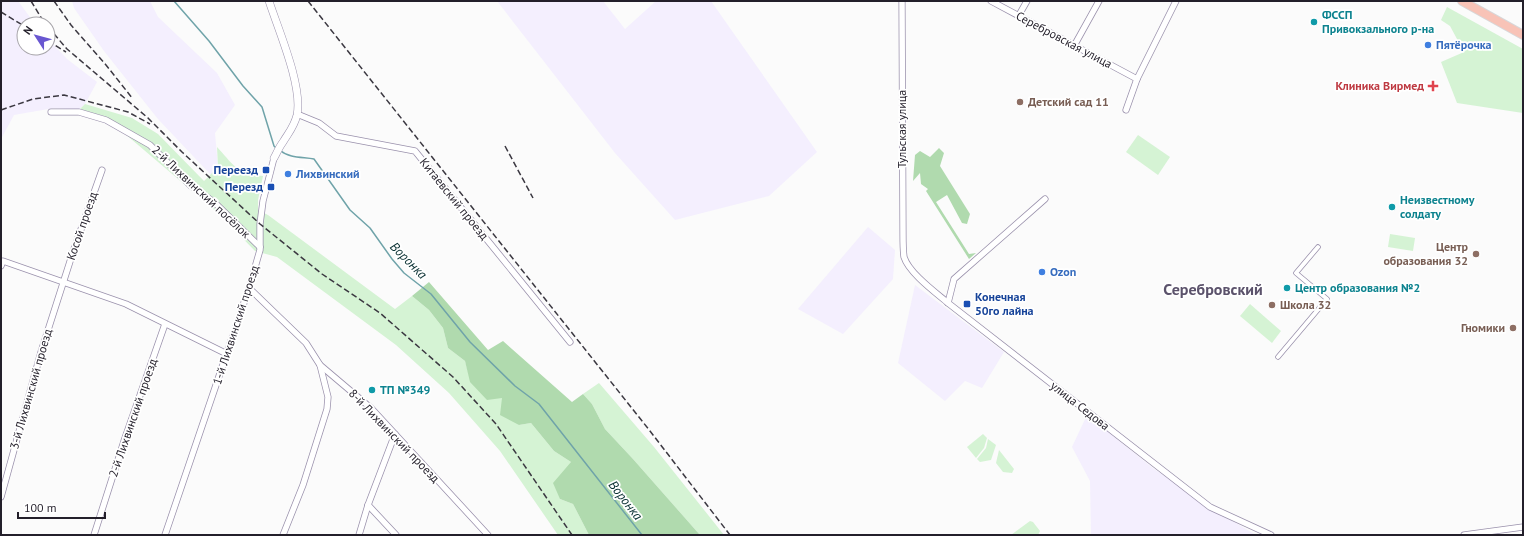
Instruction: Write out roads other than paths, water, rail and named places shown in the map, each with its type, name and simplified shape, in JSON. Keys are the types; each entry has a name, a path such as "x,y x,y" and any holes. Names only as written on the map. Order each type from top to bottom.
{"main road":[{"path":"1462,1 1523,35"}],"street":[{"path":"269,1 297,89 297,114"},
{"name":"Тульская улица","path":"902,1 902,170 904,257"},
{"name":"Серебровская улица","path":"991,1 1138,79"},
{"path":"1019,15 1027,1"},
{"path":"1074,46 1099,1"},
{"path":"1126,110 1138,79 1176,1"},
{"name":"2-й Лихвинский посёлок","path":"51,112 79,112 106,120 150,145 191,186 214,202 260,247"},
{"name":"1-й Лихвинский проезд","path":"165,535 249,288 260,247 260,224 263,201 274,158 282,142 293,129 297,114"},
{"name":"Китаевский проезд","path":"297,114 319,123 336,136 415,151 570,342"},
{"name":"Косой проезд","path":"64,282 102,170"},
{"path":"948,303 954,279 1045,199"},
{"path":"1278,357 1327,299 1296,273 1318,247"},
{"name":"улица Седова","path":"904,257 909,266 918,276 948,303 1210,507 1271,535"},
{"path":"2,263 64,282 126,304 227,354"},
{"name":"3-й Лихвинский проезд","path":"1,497 30,390 64,282"},
{"name":"8-й Лихвинский проезд","path":"249,288 306,343 320,365 364,401 488,535"},
{"name":"2-й Лихвинский проезд","path":"94,535 124,441 165,324"},
{"path":"283,535 303,485 327,409 328,397 320,365"},
{"path":"359,535 368,505 394,434"},
{"path":"368,505 396,535"},
{"path":"1464,535 1523,527"}],"waterway":[{"name":"Воронка","path":"174,1 209,41 243,86 262,107 274,146 276,148"},
{"name":"Воронка","path":"281,151 292,156 314,159 350,210 370,228 404,273 431,294 470,342 515,386 539,404 642,535"}],"railway":[{"path":"31,1 40,16"},
{"path":"54,1 71,25 133,99"},
{"path":"308,1 650,431 730,535"},
{"path":"1,12 16,21"},
{"path":"56,36 67,49 148,118 182,152 260,224 322,274 380,313 453,377 496,424 572,535"},
{"path":"56,46 66,52"},
{"path":"1,110 33,99 64,95 128,112 150,124"},
{"path":"505,146 533,198"}],"place":[{"name":"ФССП Привокзального р-на","path":"1314,22"},
{"name":"Пятёрочка","path":"1428,45"},
{"name":"Клиника Вирмед","path":"1433,86"},
{"name":"Детский сад 11","path":"1020,102"},
{"name":"Переезд","path":"266,170"},
{"name":"Лихвинский","path":"288,174"},
{"name":"Перезд","path":"271,187"},
{"name":"Неизвестному солдату","path":"1392,207"},
{"name":"Центр образования 32","path":"1476,254"},
{"name":"Ozon","path":"1042,272"},
{"name":"Центр образования №2","path":"1287,288"},
{"name":"Конечная 50го лайна","path":"967,304"},
{"name":"Школа 32","path":"1272,305"},
{"name":"Гномики","path":"1513,328"},
{"name":"ТП №349","path":"372,390"}],"district":[{"name":"Серебровский","path":"1213,289"}]}
